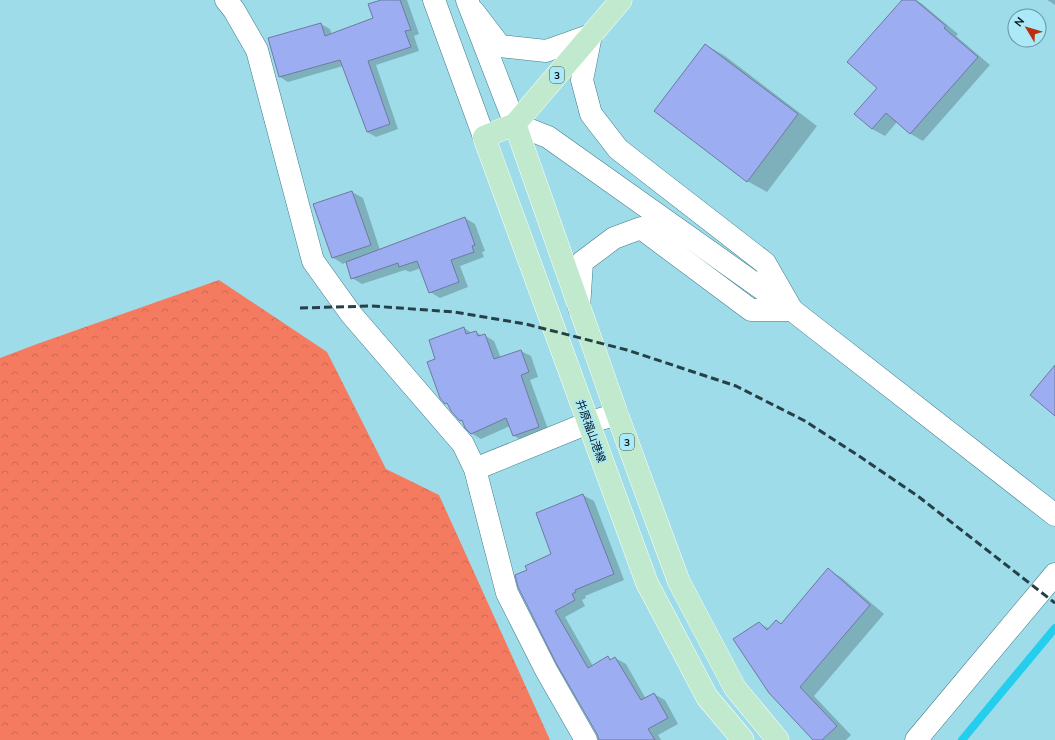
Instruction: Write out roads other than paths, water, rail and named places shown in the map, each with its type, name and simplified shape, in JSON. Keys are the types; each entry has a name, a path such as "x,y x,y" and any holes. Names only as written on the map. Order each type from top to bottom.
{"main road":[{"name":"3","path":"484,137 514,124 621,0"},
{"name":"3","path":"514,124 617,414 679,582 735,688 778,740"},
{"name":"井原福山港線","path":"484,137 647,583 707,697 743,740"}],"street":[{"path":"226,0 234,10 257,50 313,261 351,314 463,444 475,469 508,593 546,670 586,740"},
{"path":"434,0 484,137"},
{"path":"467,2 500,46 546,51 591,35"},
{"path":"467,2 514,124 548,137 792,310 1055,515"},
{"path":"591,35 582,80 591,114 618,149 765,263 792,310"},
{"path":"579,308 582,262 614,238 641,228 751,310 792,310"},
{"path":"475,469 617,414"},
{"path":"916,740 1055,574"}],"waterway":[{"path":"962,740 1055,628"}],"railway":[{"path":"300,308 372,306 454,312 526,324 627,350 736,386 805,421 862,458 919,497 1055,603"}]}
